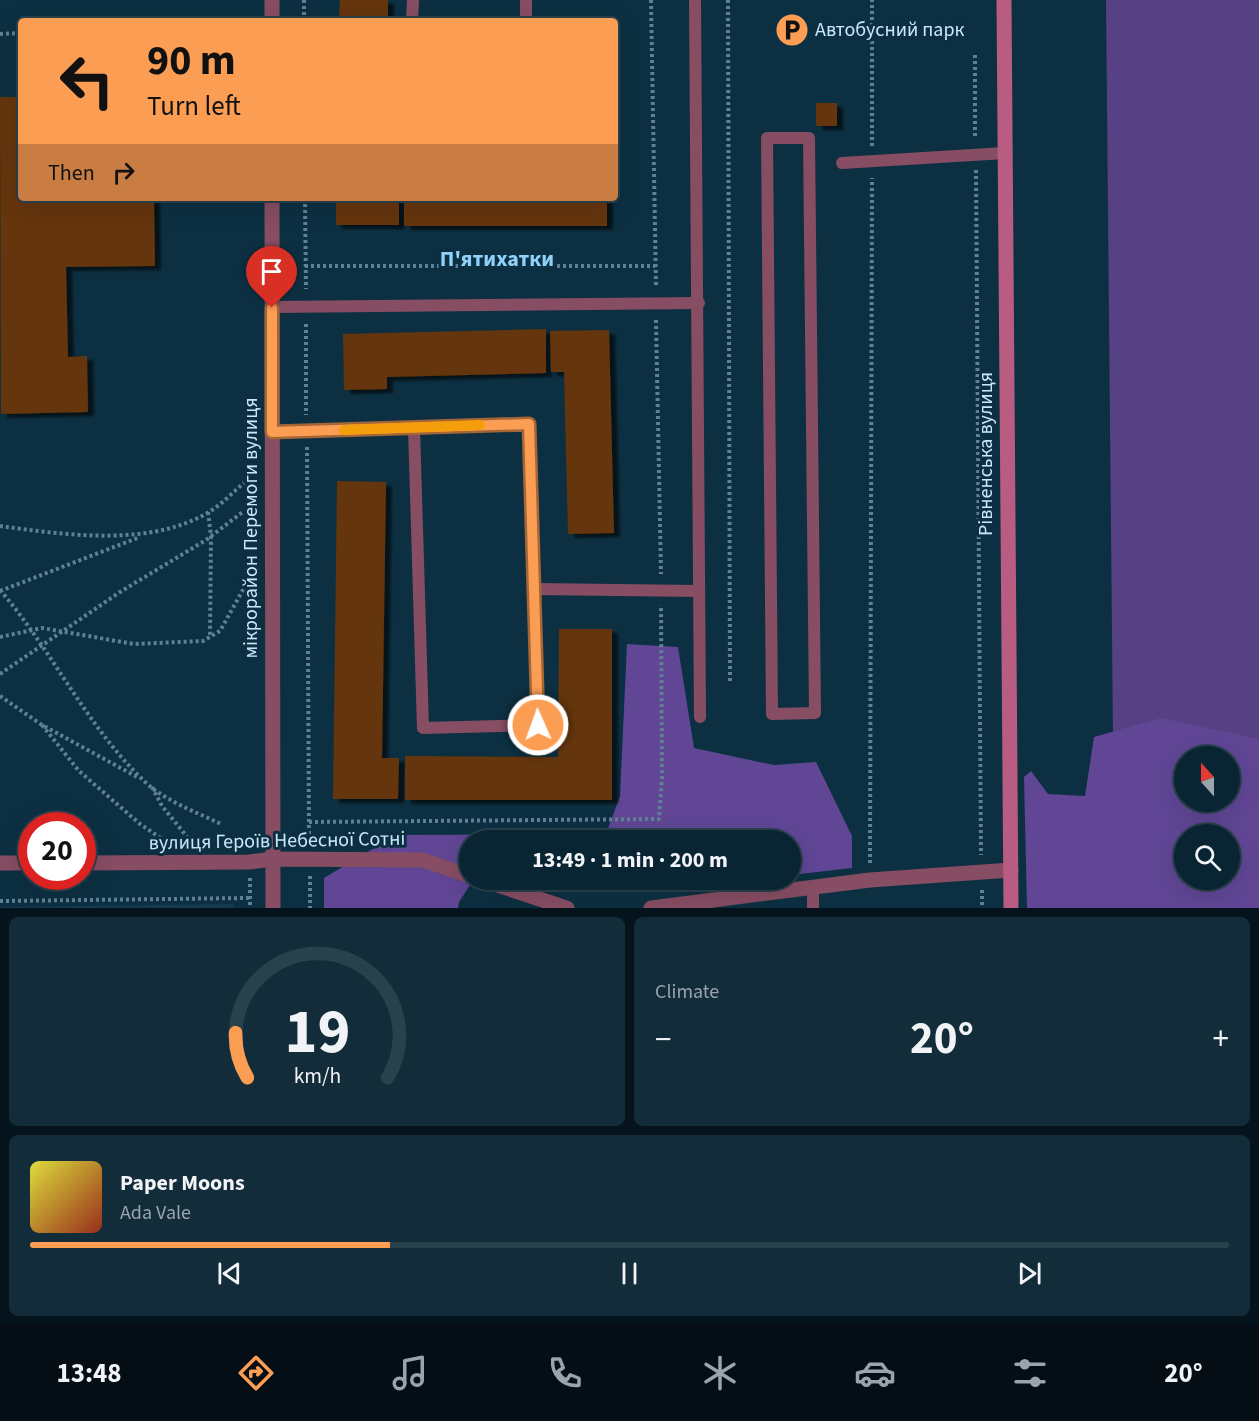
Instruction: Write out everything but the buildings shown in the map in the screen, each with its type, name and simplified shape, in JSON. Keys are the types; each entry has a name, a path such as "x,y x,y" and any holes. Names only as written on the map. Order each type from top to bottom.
{"main road":[{"name":"Рівненська вулиця","path":"1004,0 1011,908"}],"street":[{"path":"272,0 272,18"},
{"name":"мікрорайон Перемоги вулиця","path":"272,201 273,908"},
{"name":"вулиця Героїв Небесної Сотні","path":"96,863 250,862 272,859 423,860 459,872"},
{"path":"0,863 18,863"},
{"path":"651,908 870,880 1011,870"},
{"path":"512,890 567,908"}],"lane":[{"path":"412,0 412,18"},
{"path":"526,0 526,18"},
{"path":"695,0 699,303 700,717"},
{"path":"767,138 809,138 815,713 772,714 767,138"},
{"path":"842,163 1005,153"},
{"path":"272,308 699,303"},
{"path":"272,432 529,424 538,725 423,728 414,428"},
{"path":"534,589 699,591"},
{"path":"813,887 813,908"}],"path":[{"path":"304,0 304,18"},
{"path":"309,822 659,819 662,778 661,591 651,0"},
{"path":"728,0 730,682"},
{"path":"870,880 872,0"},
{"path":"0,34 18,33"},
{"path":"975,55 982,908"},
{"path":"305,201 310,908"},
{"path":"305,266 655,266"},
{"path":"142,780 96,722 32,628 0,590 143,535 181,525 208,512 244,483"},
{"path":"0,674 211,536 244,511"},
{"path":"208,512 211,536 210,637"},
{"path":"0,526 143,535"},
{"path":"0,637 32,628 64,630 134,644 202,641 220,631 244,588"},
{"path":"0,696 42,725 142,780 180,805 221,824"},
{"path":"42,725 80,771 140,824 156,832 182,863"},
{"path":"152,786 162,806 208,862"},
{"path":"250,862 250,908"},
{"path":"0,901 250,898"}],"shaded area":[{"path":"1106,0 1259,0 1259,746 1113,739"},
{"path":"627,644 678,647 694,748 774,765 816,762 852,836 852,868 801,874 801,830 607,830 620,796"},
{"path":"1161,718 1259,739 1259,908 1027,908 1024,777 1031,771 1048,794 1085,796 1094,737"},
{"path":"396,835 459,835 459,890 467,890 458,908 324,908 324,878"},
{"path":"234,904 234,908 0,908 0,907"}],"slow traffic":[{"path":"344,430 480,425"}],"place":[{"name":"Автобусний парк","path":"792,30"}],"district":[{"name":"П'ятихатки","path":"497,259"}],"route":[{"path":"272,308 272,432 529,424 538,725"}]}
